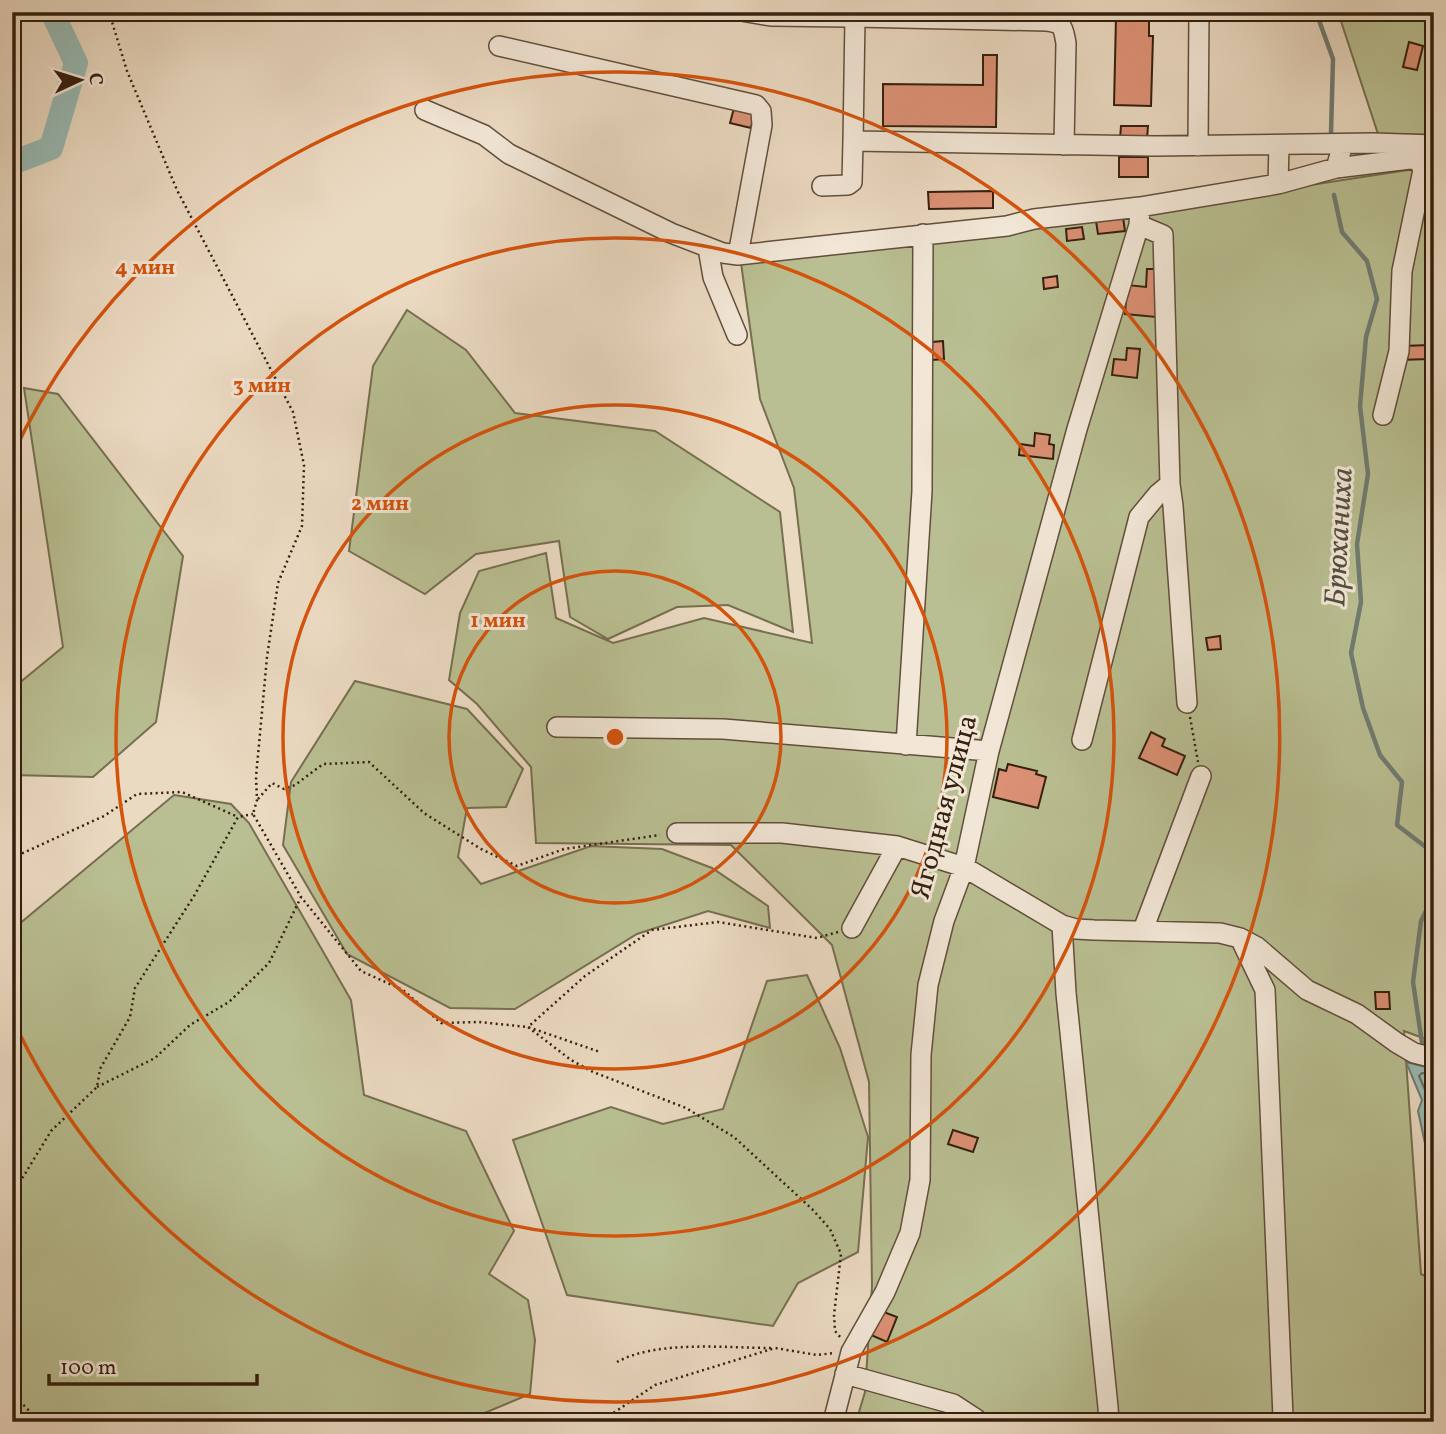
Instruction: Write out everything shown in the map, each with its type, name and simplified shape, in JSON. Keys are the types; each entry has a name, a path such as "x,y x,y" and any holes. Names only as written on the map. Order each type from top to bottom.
{"street":[{"path":"747,12 771,16 1058,22 1063,28 1066,43 1064,145"},
{"path":"1198,146 1199,12"},
{"path":"822,186 848,185 852,182 851,16"},
{"path":"499,46 756,105 761,111 762,125 738,255"},
{"path":"425,110 484,135 509,154 671,233 723,253 738,255 1007,226 1034,219 1139,216 1426,149"},
{"path":"853,141 1154,146 1343,144 1426,149"},
{"path":"1336,168 1343,144"},
{"path":"1278,184 1279,145"},
{"path":"1383,415 1399,351 1402,271 1426,149"},
{"path":"1139,216 1163,235 1170,484 1187,703"},
{"name":"Ягодная улица","path":"833,1422 852,1352 885,1292 911,1233 920,1180 921,1055 928,985 944,921 964,867 989,751 1077,429 1139,216"},
{"path":"906,745 922,491 923,234"},
{"path":"708,248 713,277 737,335"},
{"path":"1082,740 1139,517 1170,484"},
{"path":"557,727 723,729 989,751"},
{"path":"1143,930 1201,776"},
{"path":"677,833 782,833 897,846 964,867 1062,925 1076,929 1220,933 1240,938 1257,947 1307,990 1357,1014 1414,1053 1434,1058"},
{"path":"852,928 897,846"},
{"path":"1062,925 1066,993 1109,1422"},
{"path":"1240,938 1265,990 1283,1417"},
{"path":"845,1374 953,1404 976,1419"}],"path":[{"path":"109,12 127,71 177,190 293,412 304,465 302,526 278,583 256,777 257,800 253,814 301,897 361,971 403,990 441,1023 480,1022 528,1027 600,1052"},
{"path":"1426,149 1434,102"},
{"path":"1187,703 1201,776"},
{"path":"257,800 272,783 284,789 295,785 323,764 369,762 424,813 481,849 517,866 564,849 677,833"},
{"path":"12,859 104,816 137,794 182,792 238,817 253,814"},
{"path":"97,1087 100,1069 130,1017 135,988 194,896 238,817"},
{"path":"12,1191 51,1131 97,1087 155,1058 190,1025 229,1002 269,963 301,897"},
{"path":"528,1027 585,976 652,930 718,922 817,938 852,928"},
{"path":"528,1027 571,1060 593,1072 686,1108 734,1138 813,1210 830,1229 841,1254 834,1315 835,1332 852,1352"},
{"path":"617,1362 629,1355 656,1348 775,1348 817,1355 852,1352"},
{"path":"600,1422 655,1385 775,1348"},
{"path":"12,1393 40,1422"}],"green space":[{"path":"1338,12 1434,12 1434,135 1378,134"},
{"path":"1434,166 1434,1042 1404,1031 1421,1274 1434,1280 1434,1422 856,1422 865,1392 872,1286 869,1082 832,945 731,845 536,843 531,767 477,704 449,680 460,613 479,571 546,553 556,618 613,643 704,618 812,643 794,488 760,399 741,263 1129,213"},
{"path":"407,310 466,350 515,413 655,431 780,512 793,632 728,605 677,607 608,639 570,617 559,541 476,554 425,594 349,551 373,366"},
{"path":"24,388 58,394 183,556 156,722 93,777 12,775 12,689 63,647"},
{"path":"355,681 467,709 523,769 506,807 467,808 458,857 481,884 591,846 662,849 712,868 768,906 770,928 708,911 637,934 515,1009 450,1008 347,954 283,845 291,782"},
{"path":"174,795 231,804 249,823 351,1000 364,1095 466,1131 514,1231 489,1274 528,1300 535,1340 530,1394 463,1422 12,1422 12,930"},
{"path":"807,975 840,1048 868,1137 858,1252 798,1283 773,1326 567,1295 513,1140 611,1107 663,1124 723,1109 767,981"}],"water":[{"path":"1406,1062 1434,1069 1434,1223 1427,1200 1426,1148 1418,1111 1422,1100"}],"building":[{"path":"1116,17 1149,18 1149,36 1153,36 1151,106 1114,105"},
{"path":"1409,42 1423,46 1417,70 1403,67"},
{"path":"983,55 997,55 996,127 883,126 883,84 983,85"},
{"path":"734,108 754,113 751,128 730,123"},
{"path":"1121,126 1148,126 1147,139 1120,139"},
{"path":"1119,157 1148,157 1148,177 1119,177"},
{"path":"993,191 993,208 929,209 928,192"},
{"path":"1123,217 1125,231 1098,234 1096,221"},
{"path":"1082,227 1084,239 1067,241 1066,229"},
{"path":"1147,269 1159,269 1156,317 1125,314 1127,285 1146,287"},
{"path":"1057,276 1058,287 1044,289 1043,278"},
{"path":"943,341 944,359 932,360 932,342"},
{"path":"1429,345 1429,359 1399,360 1403,346"},
{"path":"1127,348 1140,349 1137,378 1112,375 1114,359 1126,360"},
{"path":"1035,433 1050,435 1049,444 1054,445 1053,459 1019,455 1020,444 1034,446"},
{"path":"1220,636 1221,649 1208,650 1206,638"},
{"path":"1151,732 1165,739 1162,746 1185,756 1177,775 1139,758"},
{"path":"1008,764 1037,771 1036,774 1046,777 1038,808 993,797 999,769 1006,771"},
{"path":"1375,992 1389,992 1390,1009 1376,1009"},
{"path":"953,1130 978,1138 973,1152 948,1144"},
{"path":"881,1311 897,1317 887,1342 871,1335"}],"waterway":[{"path":"12,163 51,148 76,63 52,12"},
{"name":"Брюханиха","path":"1316,12 1333,59 1331,133"},
{"name":"Брюханиха","path":"1334,195 1342,232 1367,261 1377,299 1366,337 1360,406 1368,474 1357,544 1361,602 1351,653 1363,708 1380,755 1402,782 1397,825 1427,848 1434,865"},
{"name":"Брюханиха","path":"1422,1043 1413,982 1421,921 1434,895"}]}
